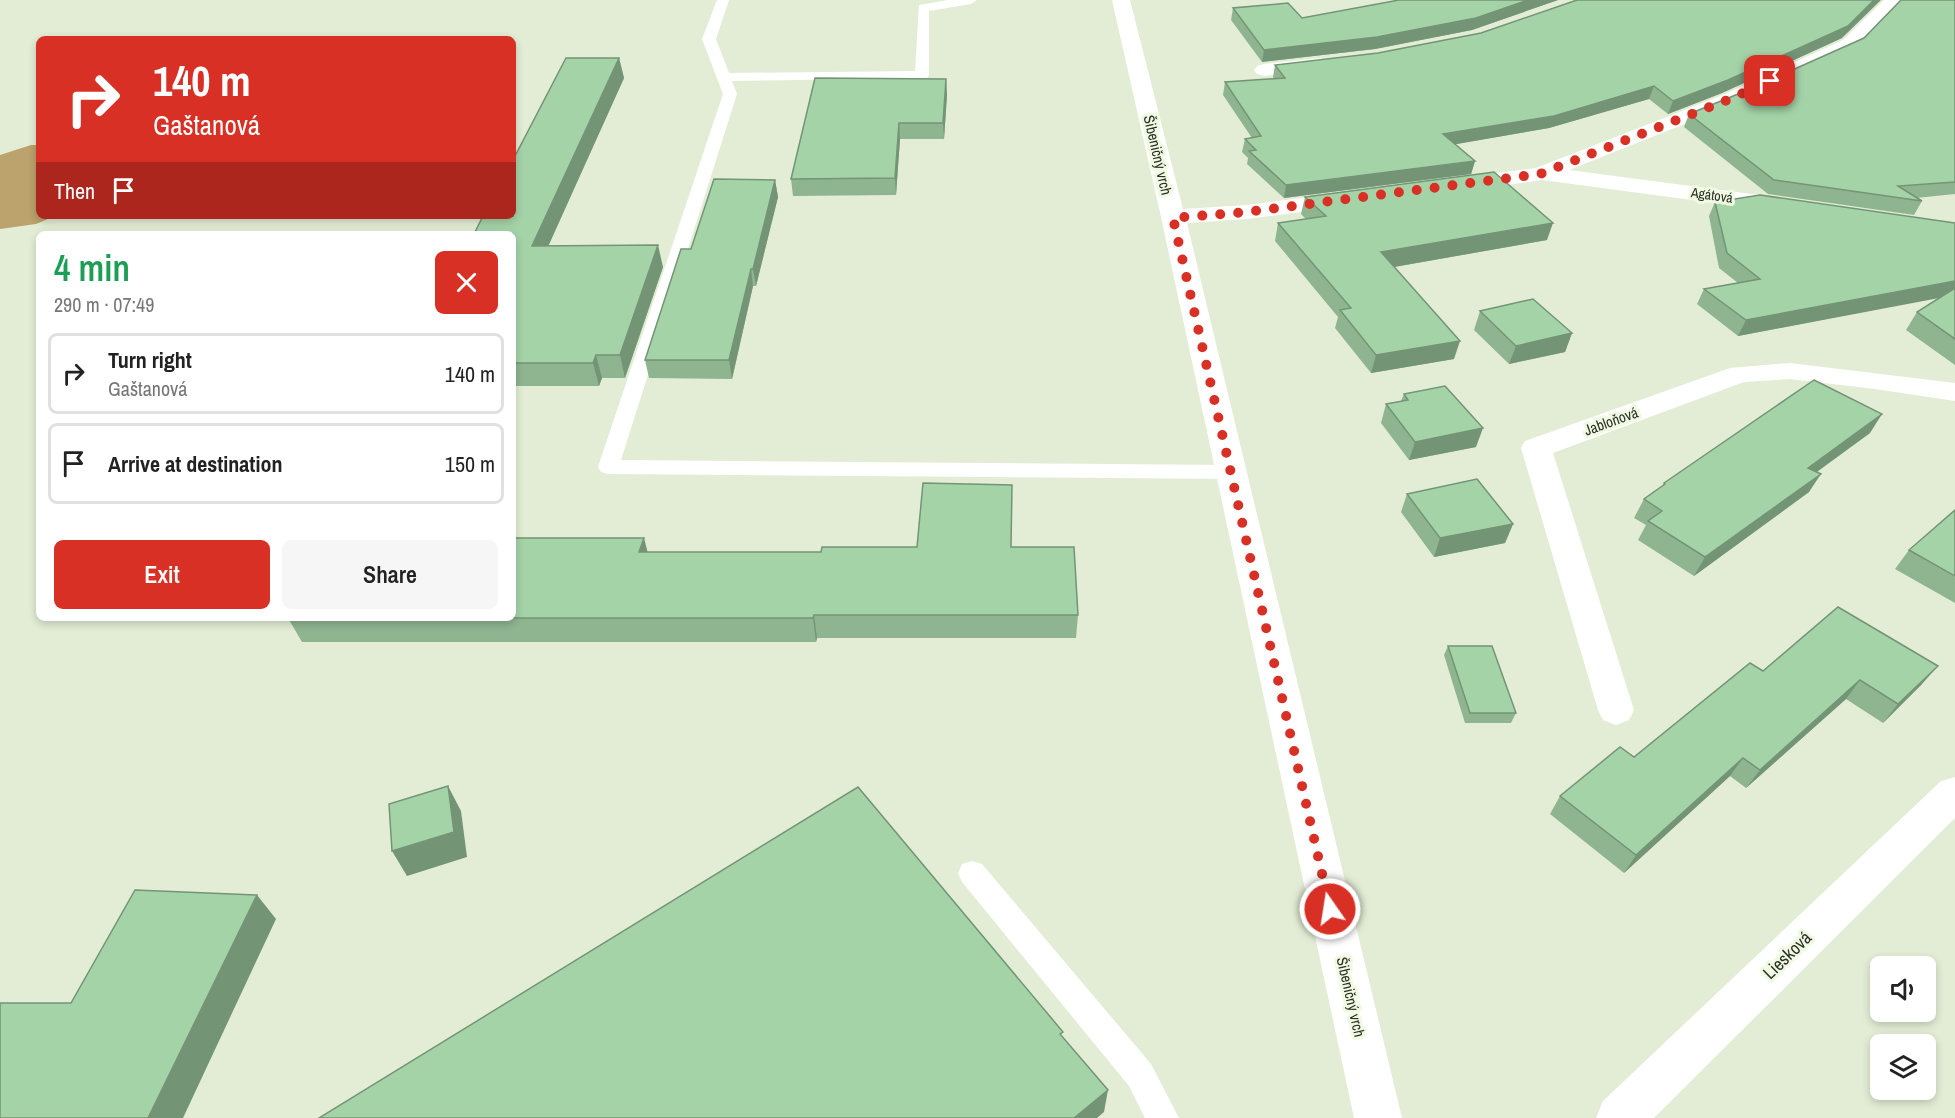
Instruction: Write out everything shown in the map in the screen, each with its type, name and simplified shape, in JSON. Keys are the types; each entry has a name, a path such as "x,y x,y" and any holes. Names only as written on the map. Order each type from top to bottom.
{"street":[{"name":"Šibeničný vrch","path":"1121,0 1173,218 1378,1118"},
{"path":"1435,188 1540,174 1730,99 1850,44 1894,0"},
{"path":"1264,70 1342,61"},
{"name":"Agátová","path":"1540,174 1802,208"},
{"path":"1173,218 1247,212 1364,197"},
{"name":"Jabloňová","path":"1616,710 1536,448 1740,374 1790,371 1875,380 1955,392"},
{"name":"Liesková","path":"1620,1118 1955,793"}],"lane":[{"path":"723,0 710,39 730,94 608,467 1231,472"},
{"path":"724,77 922,75 923,8 971,0"},
{"path":"972,873 1140,1075 1163,1118"}],"shaded area":[{"path":"36,145 36,219 48,219 36,224 0,229 0,155"}],"building":[{"path":"1399,0 1528,0 1476,18 1377,37 1264,50 1233,8 1288,3 1302,18"},
{"path":"1577,0 1874,0 1848,26 1728,80 1673,101 1654,86 1554,116 1443,134 1475,161 1286,185 1249,151 1256,150 1245,139 1261,136 1225,82 1285,78 1275,65 1378,53 1481,33"},
{"path":"1901,0 1955,0 1955,182 1898,186 1922,201 1774,180 1689,114 1864,38"},
{"path":"566,58 619,58 532,246 658,245 620,355 596,355 593,363 516,363 516,231 476,231 482,219 516,219 516,154"},
{"path":"815,78 946,79 943,123 899,123 895,178 791,179"},
{"path":"1494,172 1553,223 1381,252 1460,341 1376,355 1340,310 1351,308 1278,223 1326,216 1305,197"},
{"path":"714,179 775,180 729,360 645,360 681,249 691,249"},
{"path":"1760,195 1955,223 1955,281 1746,320 1704,289 1760,279 1727,253 1715,202"},
{"path":"1955,288 1955,339 1917,312"},
{"path":"1533,299 1572,333 1516,346 1480,311"},
{"path":"1814,380 1882,414 1808,468 1821,474 1705,557 1648,521 1662,511 1644,499"},
{"path":"1445,386 1483,428 1415,442 1386,404 1408,400 1404,394"},
{"path":"1477,479 1513,524 1440,538 1407,494"},
{"path":"923,483 1012,485 1011,547 1074,547 1078,615 814,615 813,618 516,618 516,538 644,538 639,552 821,552 822,547 917,547"},
{"path":"1955,510 1955,576 1909,550"},
{"path":"1838,607 1938,666 1898,704 1860,680 1760,770 1743,758 1636,855 1560,796 1620,747 1634,757 1750,663 1763,671"},
{"path":"1448,646 1492,646 1516,713 1470,713"},
{"path":"448,786 454,832 392,851 389,804"},
{"path":"858,787 1063,1032 1060,1034 1108,1090 1074,1118 319,1118"},
{"path":"135,890 257,895 148,1118 0,1118 0,1003 71,1003"}],"route":[{"path":"1330,909 1173,218 1247,212 1540,174 1770,81"}]}
